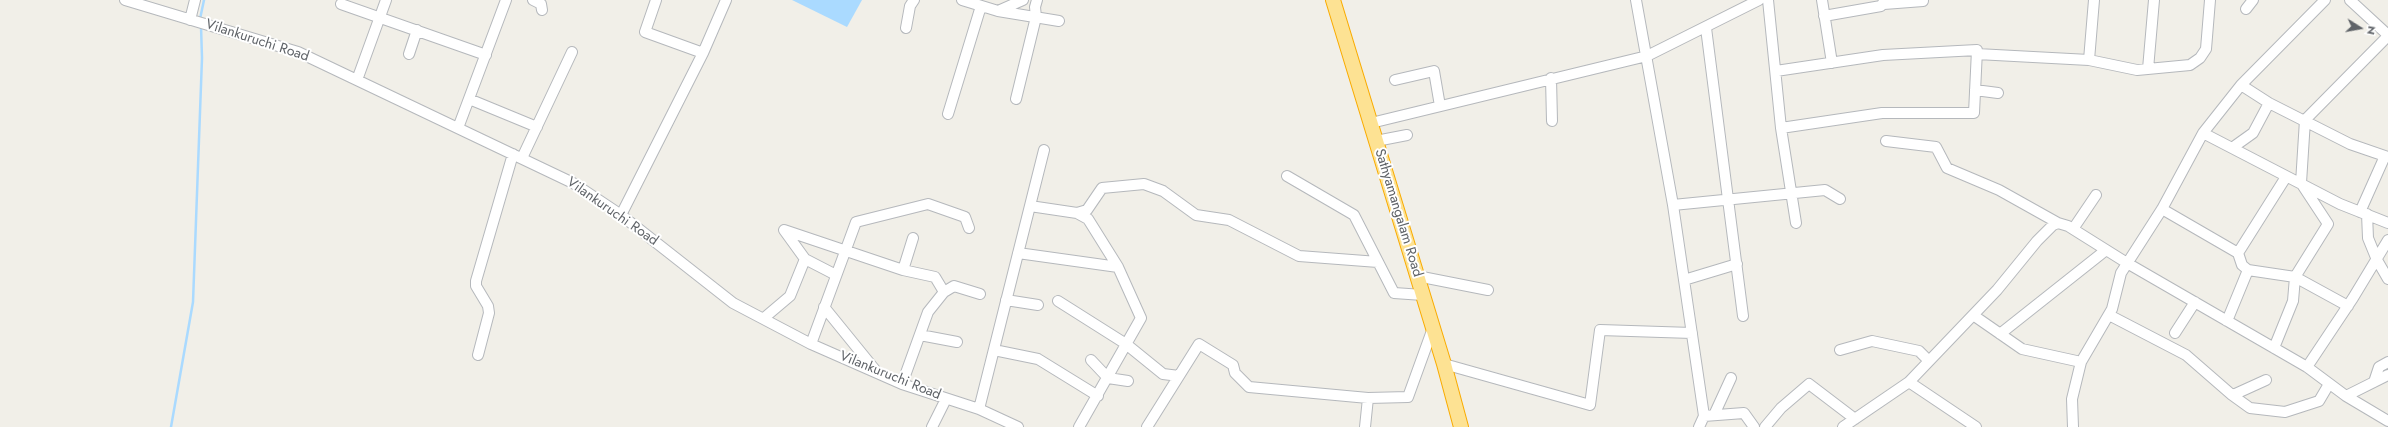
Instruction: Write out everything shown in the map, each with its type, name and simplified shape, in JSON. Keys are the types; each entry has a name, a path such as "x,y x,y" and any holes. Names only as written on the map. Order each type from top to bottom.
{"highway":[{"name":"Sathyamangalam Road","path":"1333,0 1444,364 1460,427"}],"street":[{"name":"Vilankuruchi Road","path":"125,0 298,52 573,182 621,215 733,303 811,344 902,384 979,409 1018,427"},
{"path":"195,0 197,22"},
{"path":"356,80 386,0"},
{"path":"458,128 506,0"},
{"path":"533,0 541,4 542,10"},
{"path":"656,0 645,32 703,53"},
{"path":"621,215 703,53 726,0"},
{"path":"906,28 910,6 914,0"},
{"path":"962,0 998,11 1059,21"},
{"path":"998,11 1023,0"},
{"path":"1016,99 1036,17 1035,7 1037,0"},
{"path":"1636,0 1673,205 1692,333 1709,416"},
{"path":"1371,123 1551,78 1647,56 1706,28 1759,0"},
{"path":"1768,0 1781,128 1796,223"},
{"path":"1822,0 1832,63"},
{"path":"2089,60 2094,0"},
{"path":"2148,69 2154,0"},
{"path":"1977,54 2089,60 2124,68 2148,69 2190,65 2200,58 2206,49 2210,0"},
{"path":"2246,9 2253,0"},
{"path":"2073,427 2072,399 2082,362 2109,315 2121,273 2162,208 2203,133 2241,85 2325,0"},
{"path":"2274,348 2293,301 2295,277 2328,224 2301,183 2305,120 2388,35 2350,0"},
{"path":"1824,16 1881,6 1884,2 1923,1"},
{"path":"341,4 486,55"},
{"path":"948,114 981,6"},
{"path":"1706,28 1744,316"},
{"path":"409,54 417,30"},
{"path":"1776,71 1891,55 1978,50 1974,113 1882,113 1781,128"},
{"path":"478,355 489,313 488,306 476,286 476,281 518,156 537,127 572,52"},
{"path":"1395,80 1434,70 1440,106"},
{"path":"1551,78 1552,121"},
{"path":"2241,85 2269,103 2350,144 2387,157 2364,213 2368,238 2376,259 2388,279"},
{"path":"1975,90 1998,93"},
{"path":"469,99 537,127"},
{"path":"2232,148 2253,133 2269,103"},
{"path":"2203,133 2340,204 2388,223"},
{"path":"1376,141 1407,135"},
{"path":"1886,141 1936,147 1947,168 1999,190 2058,223 2073,229 2106,250 2307,367 2346,396 2388,421"},
{"path":"979,409 1044,150"},
{"path":"1287,176 1354,215 1394,293 1423,295"},
{"path":"2238,253 2286,177"},
{"path":"1077,213 1087,210 1102,188 1144,184 1163,191 1196,215 1230,220 1299,256 1378,262"},
{"path":"1673,205 1825,190 1840,199"},
{"path":"2073,229 2096,195"},
{"path":"811,344 856,222 928,204 965,217 969,228"},
{"path":"1030,206 1077,213 1088,218 1118,267 1141,318 1079,427"},
{"path":"2162,208 2238,253 2242,265 2248,270 2295,277 2348,306"},
{"path":"1844,427 1909,382 2012,273 2037,242 2053,225 2058,223"},
{"path":"836,275 805,259 784,230 903,270 935,277 944,292"},
{"path":"903,270 913,238"},
{"path":"2307,367 2348,306 2388,240"},
{"path":"2000,334 2106,250"},
{"path":"1018,253 1118,267"},
{"path":"764,318 790,296 805,259"},
{"path":"1684,280 1737,264"},
{"path":"2227,321 2248,270"},
{"path":"1417,276 1488,290"},
{"path":"902,384 928,312 944,292 954,286 980,294"},
{"path":"1006,300 1038,305"},
{"path":"1058,301 1126,344 1163,374 1179,376"},
{"path":"2176,333 2195,302"},
{"path":"824,307 878,373"},
{"path":"1973,315 2022,349 2082,362"},
{"path":"2109,315 2186,355 2233,396 2250,408 2285,412 2319,401 2329,384"},
{"path":"1148,427 1199,344 1233,366 1235,373 1249,387 1368,398 1408,397 1433,328"},
{"path":"1444,364 1590,405 1600,330 1692,333"},
{"path":"920,335 957,342"},
{"path":"1840,350 1872,341 1919,350 1929,361"},
{"path":"994,350 1038,359 1098,396"},
{"path":"1091,360 1108,378 1128,381"},
{"path":"2374,382 2379,367 2388,362"},
{"path":"2346,396 2388,375"},
{"path":"1699,427 1709,416 1731,378"},
{"path":"2233,396 2266,380"},
{"path":"1909,382 1976,427"},
{"path":"1765,427 1781,408 1809,384 1855,419"},
{"path":"1365,427 1368,398"},
{"path":"932,427 946,399"},
{"path":"1709,416 1744,413 1754,427"}],"water":[{"path":"792,0 862,0 847,27"}],"waterway":[{"path":"200,19 204,0"},
{"path":"171,427 193,302 202,58 201,26"}]}
